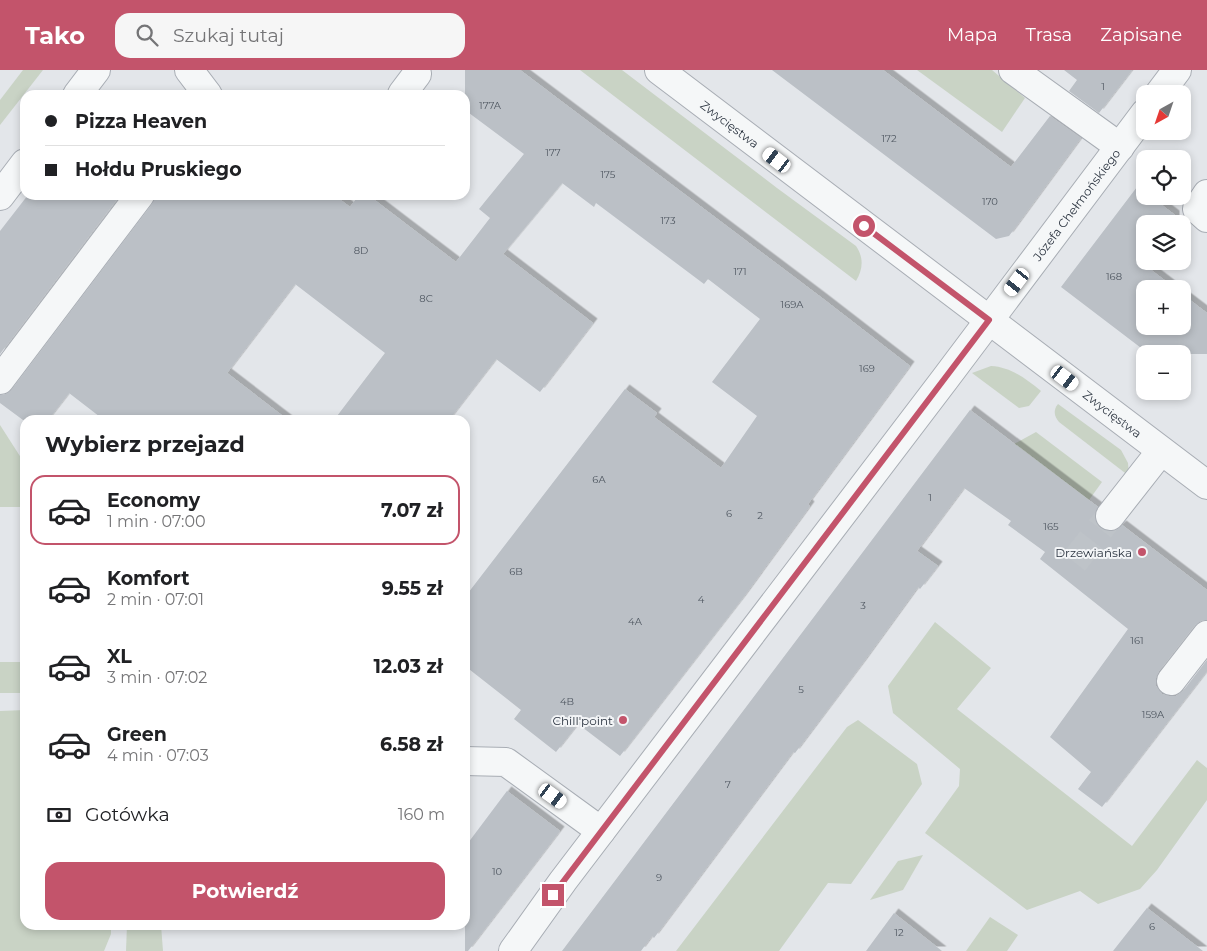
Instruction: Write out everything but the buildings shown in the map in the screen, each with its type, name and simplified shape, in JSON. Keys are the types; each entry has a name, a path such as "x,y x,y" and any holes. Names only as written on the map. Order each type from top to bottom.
{"street":[{"path":"81,90 96,70"},
{"path":"189,70 204,90"},
{"name":"Zwycięstwa","path":"659,70 1207,485"},
{"path":"1013,70 1120,147"},
{"path":"1166,85 1177,70"},
{"name":"Józefa Chełmońskiego","path":"514,951 563,881 1136,125"},
{"path":"0,196 20,170"},
{"path":"1207,194 1197,209 1207,218"},
{"path":"0,380 136,200"},
{"path":"1110,516 1161,450"},
{"path":"1171,681 1207,635"},
{"path":"470,761 506,762 601,832"}],"green space":[{"path":"23,70 43,70 27,90 20,90 20,99 0,125 0,100"},
{"path":"580,70 622,70 856,246 862,263 856,281"},
{"path":"917,70 992,70 1025,98 1002,132"},
{"path":"991,366 1012,371 1041,391 1029,406 1019,408 972,373"},
{"path":"1058,404 1121,450 1128,463 1129,476 1059,422 1055,413 1055,408"},
{"path":"0,425 20,456 20,507 0,507"},
{"path":"1036,432 1102,482 1089,500 1014,444"},
{"path":"935,622 991,668 957,709 1132,846 1197,760 1207,768 1207,800 1157,870 1140,889 1098,904 1080,891 1027,910 925,833 959,786 960,769 893,713 888,686"},
{"path":"0,662 20,662 20,693 0,693"},
{"path":"20,710 20,930 111,930 104,951 0,951 0,711"},
{"path":"858,720 917,764 922,784 851,884 828,883 779,951 676,951 847,727"},
{"path":"923,855 903,890 870,900 898,861"},
{"path":"990,917 1018,935 1007,951 966,951"},
{"path":"127,930 161,930 163,951 126,951"}],"tunnel":[{"path":"1074,562 1110,516"}],"place":[{"name":"Drzewiańska","path":"1142,552"},
{"name":"Chill'point","path":"623,720"}],"route":[{"path":"553,895 989,320 864,226"}]}
